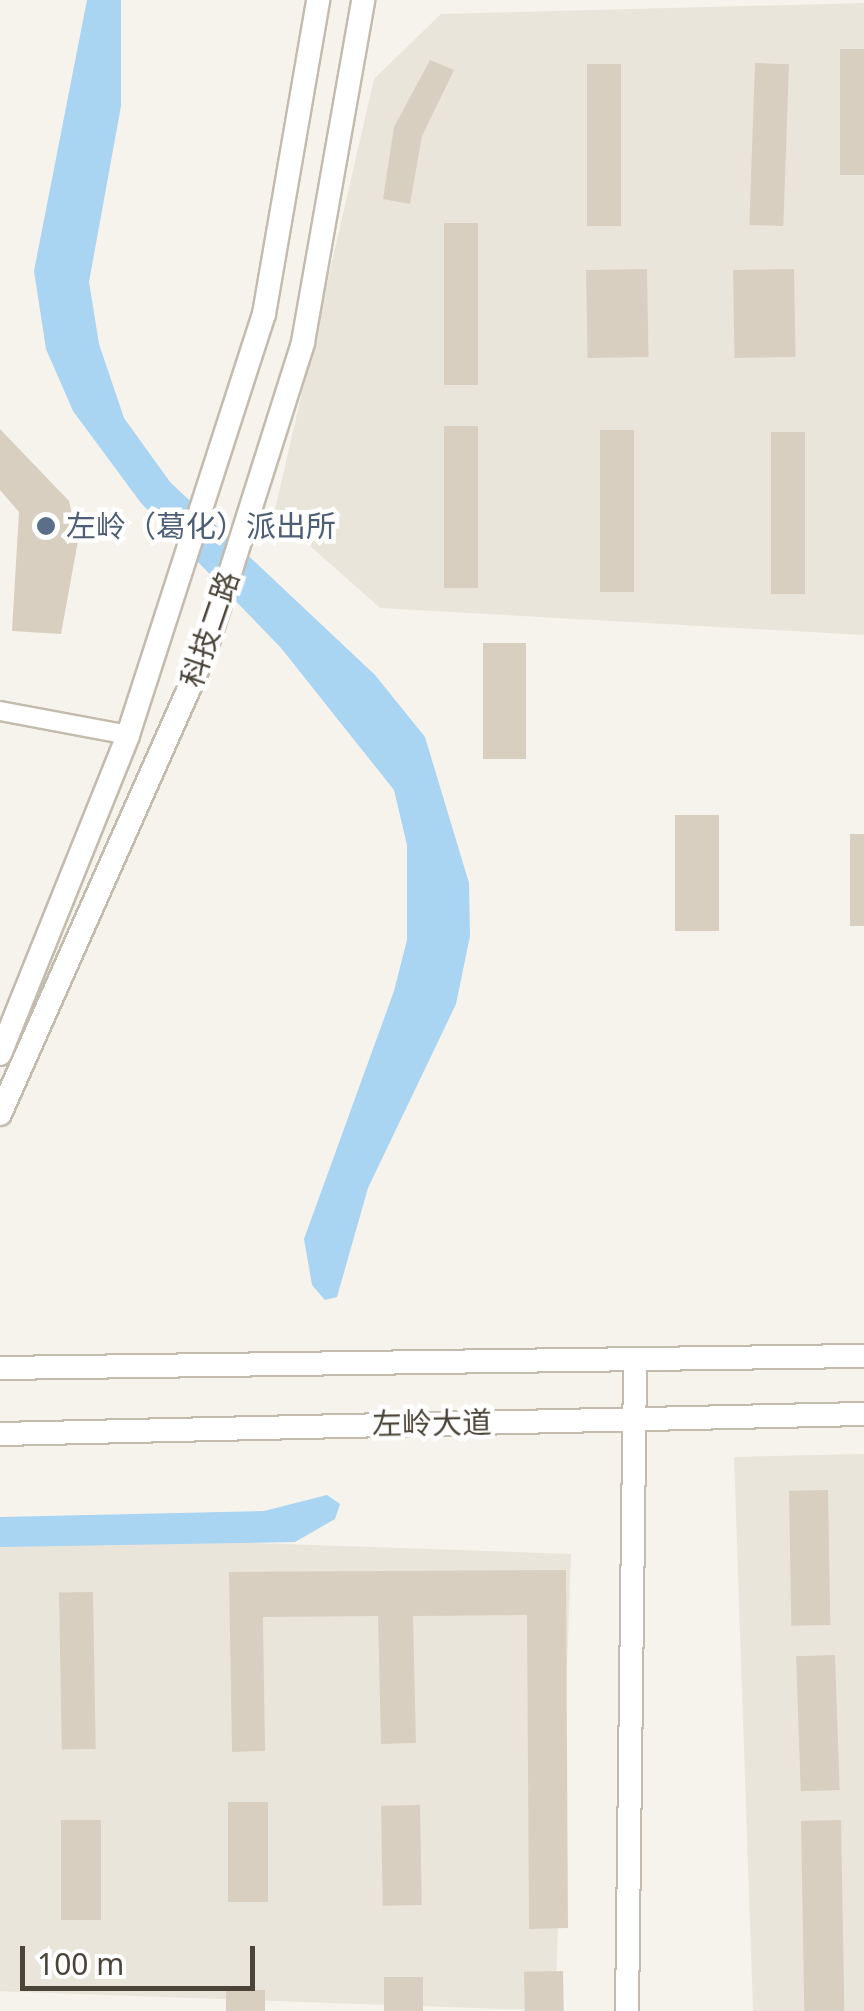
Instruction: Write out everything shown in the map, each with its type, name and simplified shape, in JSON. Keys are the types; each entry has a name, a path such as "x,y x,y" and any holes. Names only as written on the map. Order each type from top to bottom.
{"street":[{"name":"科技二路","path":"0,1054 128,735 264,314 318,0"},
{"name":"科技二路","path":"0,1114 204,656 303,342 364,0"},
{"path":"0,711 128,735"},
{"name":"左岭大道","path":"0,1368 864,1356"},
{"path":"627,2011 635,1362"},
{"name":"左岭大道","path":"0,1434 864,1414"}],"shaded area":[{"path":"864,3 864,635 380,608 274,514 374,79 441,14"},
{"path":"864,1454 864,2011 753,2011 734,1457"},
{"path":"0,1534 571,1554 555,2011 0,1991"}],"water":[{"path":"87,0 121,0 121,106 89,282 99,344 124,418 170,482 375,675 425,737 469,883 470,936 456,1004 368,1188 337,1297 325,1300 312,1285 304,1239 394,991 407,940 407,845 394,790 281,648 141,503 73,411 46,349 34,271"},
{"path":"327,1495 340,1504 335,1519 295,1542 0,1547 0,1517 264,1511"}],"building":[{"path":"840,49 864,49 864,175 840,175"},
{"path":"430,60 454,70 422,136 410,204 383,199 394,127"},
{"path":"755,63 789,64 783,226 749,225"},
{"path":"587,64 621,64 621,226 587,226"},
{"path":"444,223 478,223 478,385 444,385"},
{"path":"647,269 649,357 588,358 586,270"},
{"path":"794,269 796,357 735,358 733,270"},
{"path":"444,426 478,426 478,588 444,588"},
{"name":"左岭（葛化）派出所","path":"0,429 69,501 78,541 61,634 12,631 19,512 0,490"},
{"path":"600,430 634,430 634,592 600,592"},
{"path":"771,432 805,432 805,594 771,594"},
{"path":"483,643 526,643 526,759 483,759"},
{"path":"675,815 719,815 719,931 675,931"},
{"path":"850,834 864,834 864,926 850,926"},
{"path":"828,1490 830,1625 791,1626 789,1491"},
{"path":"566,1570 568,1928 529,1929 527,1615 413,1616 416,1743 381,1744 378,1616 263,1617 265,1751 232,1752 229,1572"},
{"path":"93,1592 96,1749 62,1750 59,1593"},
{"path":"835,1655 840,1790 801,1791 796,1656"},
{"path":"228,1802 268,1802 268,1902 228,1902"},
{"path":"420,1805 422,1905 383,1906 381,1806"},
{"path":"61,1820 101,1820 101,1920 61,1920"},
{"path":"841,1820 844,2011 804,2011 801,1821"},
{"path":"563,1971 564,2011 525,2011 524,1972"},
{"path":"384,1977 423,1977 423,2011 384,2011"},
{"path":"226,1990 265,1990 265,2011 226,2011"}],"place":[{"name":"左岭（葛化）派出所","path":"46,526"}]}
